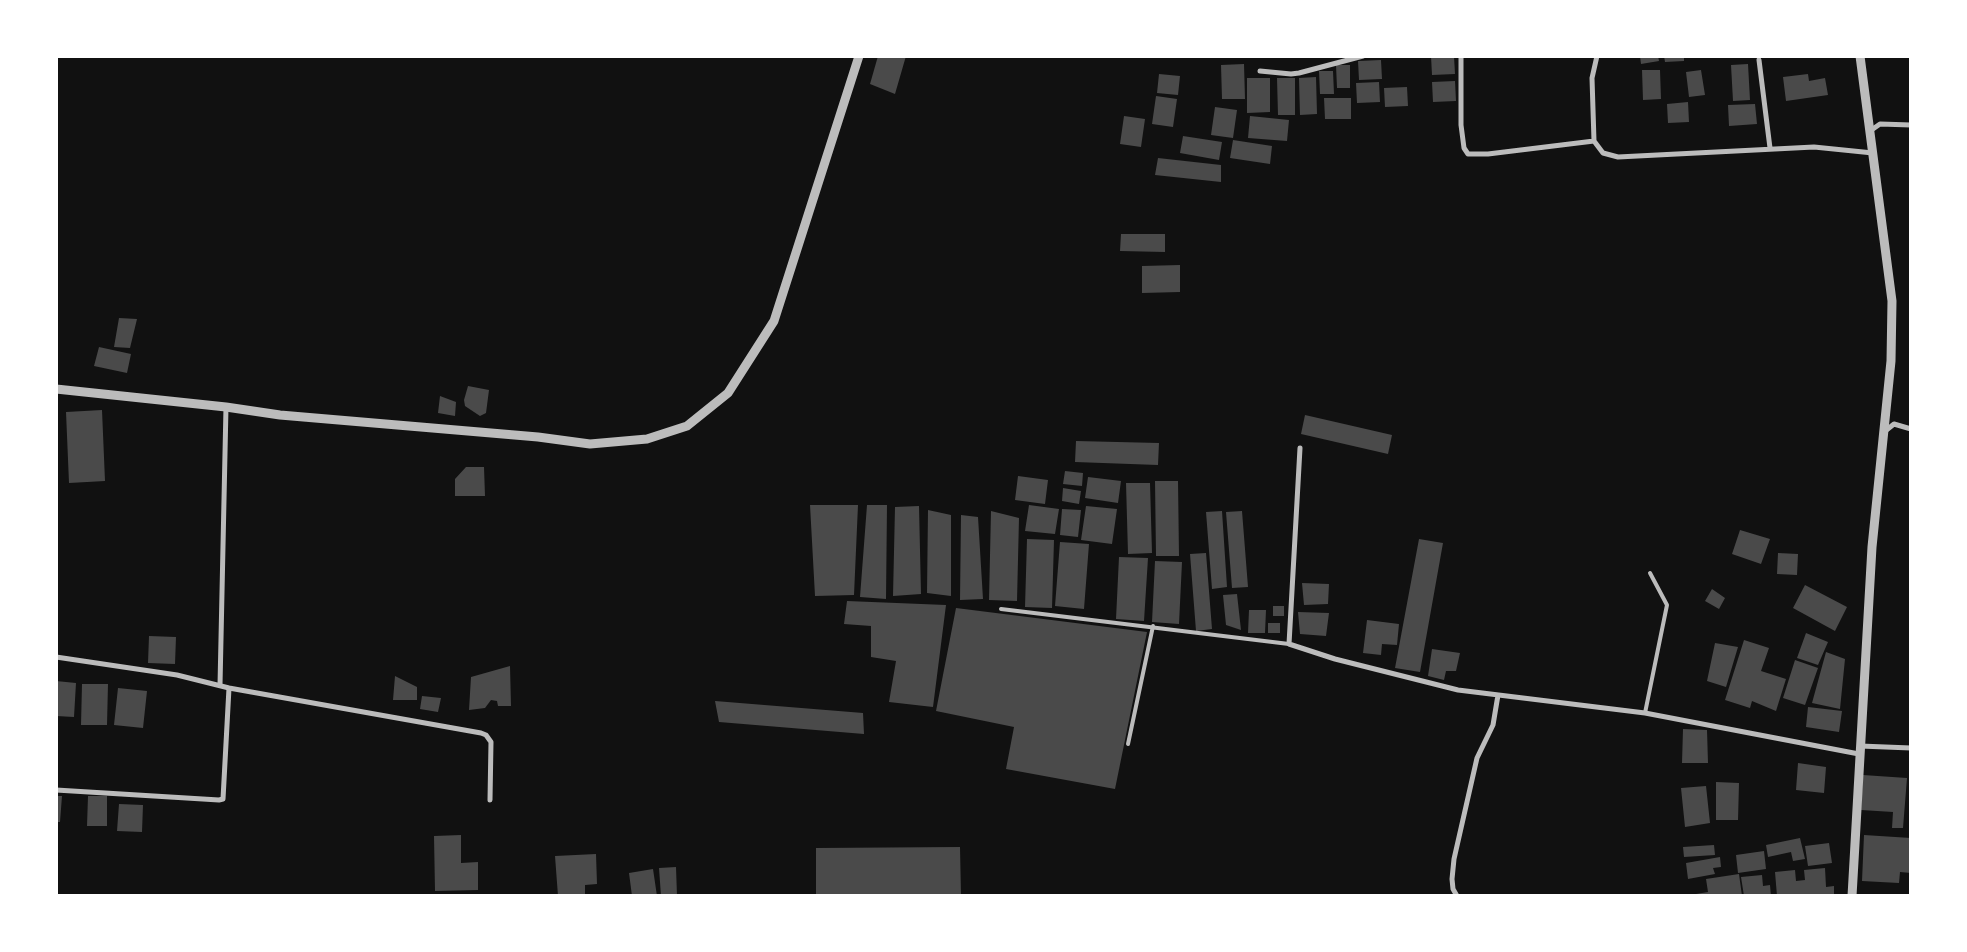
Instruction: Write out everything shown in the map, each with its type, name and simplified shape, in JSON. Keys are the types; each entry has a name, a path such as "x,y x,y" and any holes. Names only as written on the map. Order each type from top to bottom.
{"street":[{"path":"56,389 226,407 280,415 538,437 590,444 647,439 687,426 728,393 774,321 859,56"},
{"path":"1260,71 1299,73 1363,56"},
{"path":"1461,56 1460,125 1464,148 1468,154 1488,154 1594,141"},
{"path":"1597,56 1592,78 1594,141 1603,153 1618,157 1814,147 1873,153"},
{"path":"1852,896 1872,547 1891,362 1892,301 1860,56"},
{"path":"1759,60 1770,148"},
{"path":"1870,131 1880,124 1911,125"},
{"path":"220,685 226,407"},
{"path":"1884,433 1894,424 1911,429"},
{"path":"1300,448 1288,644 1335,659 1458,690 1646,713 1860,750 1911,748"},
{"path":"56,656 177,675 229,688 481,733 486,735 490,742 490,800"},
{"path":"56,790 223,799 229,688"},
{"path":"1457,896 1453,889 1452,879 1454,859 1477,758 1493,724 1498,695"}],"lane":[{"path":"1646,713 1667,605 1650,573"},
{"path":"1001,609 1153,626 1288,644"},
{"path":"1128,744 1153,626"}],"building":[{"path":"878,56 906,56 895,94 870,84"},
{"path":"1431,56 1454,56 1455,74 1432,75"},
{"path":"1640,56 1658,56 1659,61 1641,64"},
{"path":"1664,56 1684,56 1684,61 1665,62"},
{"path":"1381,60 1382,79 1359,80 1358,61"},
{"path":"1244,64 1245,99 1222,99 1221,65"},
{"path":"1748,64 1750,100 1733,101 1731,65"},
{"path":"1336,65 1350,65 1350,88 1337,88"},
{"path":"1642,70 1660,70 1661,99 1643,100"},
{"path":"1701,70 1705,95 1689,97 1686,72"},
{"path":"1319,71 1333,71 1334,94 1320,94"},
{"path":"1159,74 1180,76 1178,95 1157,93"},
{"path":"1808,74 1809,81 1825,78 1828,95 1786,101 1783,77"},
{"path":"1316,77 1317,114 1300,115 1299,78"},
{"path":"1247,78 1270,78 1270,112 1247,113"},
{"path":"1277,78 1295,78 1295,115 1278,115"},
{"path":"1455,81 1456,101 1433,102 1432,82"},
{"path":"1379,82 1380,102 1357,103 1356,83"},
{"path":"1407,87 1408,106 1385,107 1384,88"},
{"path":"1156,96 1177,99 1173,127 1152,124"},
{"path":"1324,98 1351,98 1351,119 1325,119"},
{"path":"1688,102 1689,122 1668,123 1667,104"},
{"path":"1755,104 1757,124 1729,126 1728,105"},
{"path":"1215,107 1237,110 1233,138 1211,135"},
{"path":"1124,116 1145,119 1141,147 1120,144"},
{"path":"1250,116 1289,120 1287,141 1248,138"},
{"path":"1183,136 1222,142 1219,160 1180,153"},
{"path":"1233,140 1272,146 1270,164 1230,158"},
{"path":"1158,158 1221,165 1221,182 1155,175"},
{"path":"1121,234 1165,234 1165,252 1120,251"},
{"path":"1180,265 1180,292 1142,293 1142,266"},
{"path":"119,318 137,319 130,348 114,347"},
{"path":"99,347 131,354 127,373 94,366"},
{"path":"468,386 489,390 486,413 480,416 465,406 464,400"},
{"path":"440,396 456,402 455,416 438,413"},
{"path":"102,410 105,481 69,483 66,412"},
{"path":"1305,415 1392,435 1388,454 1301,434"},
{"path":"1076,441 1159,443 1158,465 1075,462"},
{"path":"466,467 484,467 485,496 455,496 455,479"},
{"path":"1065,471 1083,473 1082,486 1063,484"},
{"path":"1018,476 1048,480 1045,504 1015,500"},
{"path":"1088,477 1121,481 1118,503 1085,498"},
{"path":"1155,481 1178,481 1179,556 1156,556"},
{"path":"1126,483 1150,483 1152,553 1128,554"},
{"path":"1063,488 1081,491 1079,504 1062,501"},
{"path":"810,505 858,505 854,595 815,596"},
{"path":"867,505 887,505 886,599 860,597"},
{"path":"1029,505 1059,509 1055,534 1025,531"},
{"path":"919,506 921,594 893,596 895,507"},
{"path":"1086,506 1117,509 1112,544 1081,540"},
{"path":"1062,509 1081,510 1078,537 1060,535"},
{"path":"928,510 951,515 951,596 927,593"},
{"path":"991,511 1019,518 1017,601 989,600"},
{"path":"1222,511 1227,587 1212,589 1206,512"},
{"path":"1242,511 1248,587 1232,588 1226,512"},
{"path":"961,515 978,517 983,599 960,600"},
{"path":"1740,530 1770,539 1761,564 1732,554"},
{"path":"1027,539 1054,540 1052,608 1025,607"},
{"path":"1419,539 1443,543 1420,672 1395,668"},
{"path":"1060,542 1089,544 1084,609 1055,606"},
{"path":"1206,553 1212,629 1196,631 1190,554"},
{"path":"1778,553 1798,554 1797,575 1777,574"},
{"path":"1119,557 1148,558 1144,621 1116,619"},
{"path":"1155,561 1182,562 1179,624 1152,622"},
{"path":"1302,583 1329,584 1328,604 1304,605"},
{"path":"1805,585 1847,607 1835,631 1793,608"},
{"path":"1712,589 1725,598 1719,609 1705,601"},
{"path":"1237,594 1241,630 1226,625 1223,595"},
{"path":"847,601 946,605 933,707 889,702 896,661 871,657 871,626 844,624"},
{"path":"1273,606 1284,606 1284,616 1273,616"},
{"path":"956,608 1147,632 1115,789 1006,769 1014,727 936,711"},
{"path":"1249,610 1266,610 1265,633 1248,633"},
{"path":"1298,612 1329,613 1326,636 1300,634"},
{"path":"1367,620 1399,624 1397,645 1382,644 1381,655 1363,653"},
{"path":"1268,623 1280,623 1280,633 1268,633"},
{"path":"1806,633 1828,642 1818,665 1797,658"},
{"path":"149,636 176,637 175,664 148,663"},
{"path":"1744,640 1769,648 1761,671 1786,679 1776,711 1752,701 1750,708 1725,700"},
{"path":"1715,643 1738,647 1726,687 1707,681"},
{"path":"1432,649 1460,653 1456,671 1446,671 1444,680 1428,676"},
{"path":"1826,652 1845,659 1840,709 1812,703"},
{"path":"1795,660 1818,668 1805,705 1783,698"},
{"path":"510,666 511,706 498,706 497,701 491,700 485,708 469,710 471,677"},
{"path":"395,676 417,687 417,700 393,700"},
{"path":"56,681 76,683 74,717 56,716"},
{"path":"82,684 108,684 107,725 81,725"},
{"path":"118,688 147,691 143,728 114,725"},
{"path":"422,696 441,698 438,712 420,709"},
{"path":"715,701 863,713 864,734 719,722"},
{"path":"1808,707 1842,711 1839,732 1806,727"},
{"path":"1683,729 1707,730 1708,763 1682,763"},
{"path":"1798,763 1826,767 1824,793 1796,790"},
{"path":"1863,775 1907,778 1903,828 1892,828 1893,812 1861,810"},
{"path":"1716,782 1739,783 1738,820 1716,820"},
{"path":"1706,786 1710,823 1685,827 1681,788"},
{"path":"56,796 62,796 60,822 56,822"},
{"path":"88,796 107,796 107,826 87,826"},
{"path":"119,804 143,805 142,832 117,831"},
{"path":"461,835 461,863 478,862 478,890 435,891 434,836"},
{"path":"1864,835 1911,838 1911,873 1900,872 1899,883 1862,881"},
{"path":"1800,838 1805,859 1793,861 1791,852 1768,857 1766,845"},
{"path":"1829,843 1832,863 1808,866 1805,846"},
{"path":"1714,845 1715,855 1684,857 1683,847"},
{"path":"960,847 961,896 816,896 816,848"},
{"path":"1764,851 1766,869 1738,873 1736,855"},
{"path":"596,854 597,884 585,885 585,896 558,896 555,856"},
{"path":"1720,857 1721,867 1713,868 1715,874 1688,879 1686,863"},
{"path":"676,867 677,896 661,896 659,868"},
{"path":"1825,868 1826,887 1834,886 1834,896 1777,896 1775,872 1795,870 1796,881 1805,880 1804,870"},
{"path":"653,869 657,896 632,896 629,873"},
{"path":"1739,874 1742,896 1696,896 1696,894 1708,892 1706,879"},
{"path":"1762,875 1763,886 1770,885 1771,896 1744,896 1741,877"}]}
